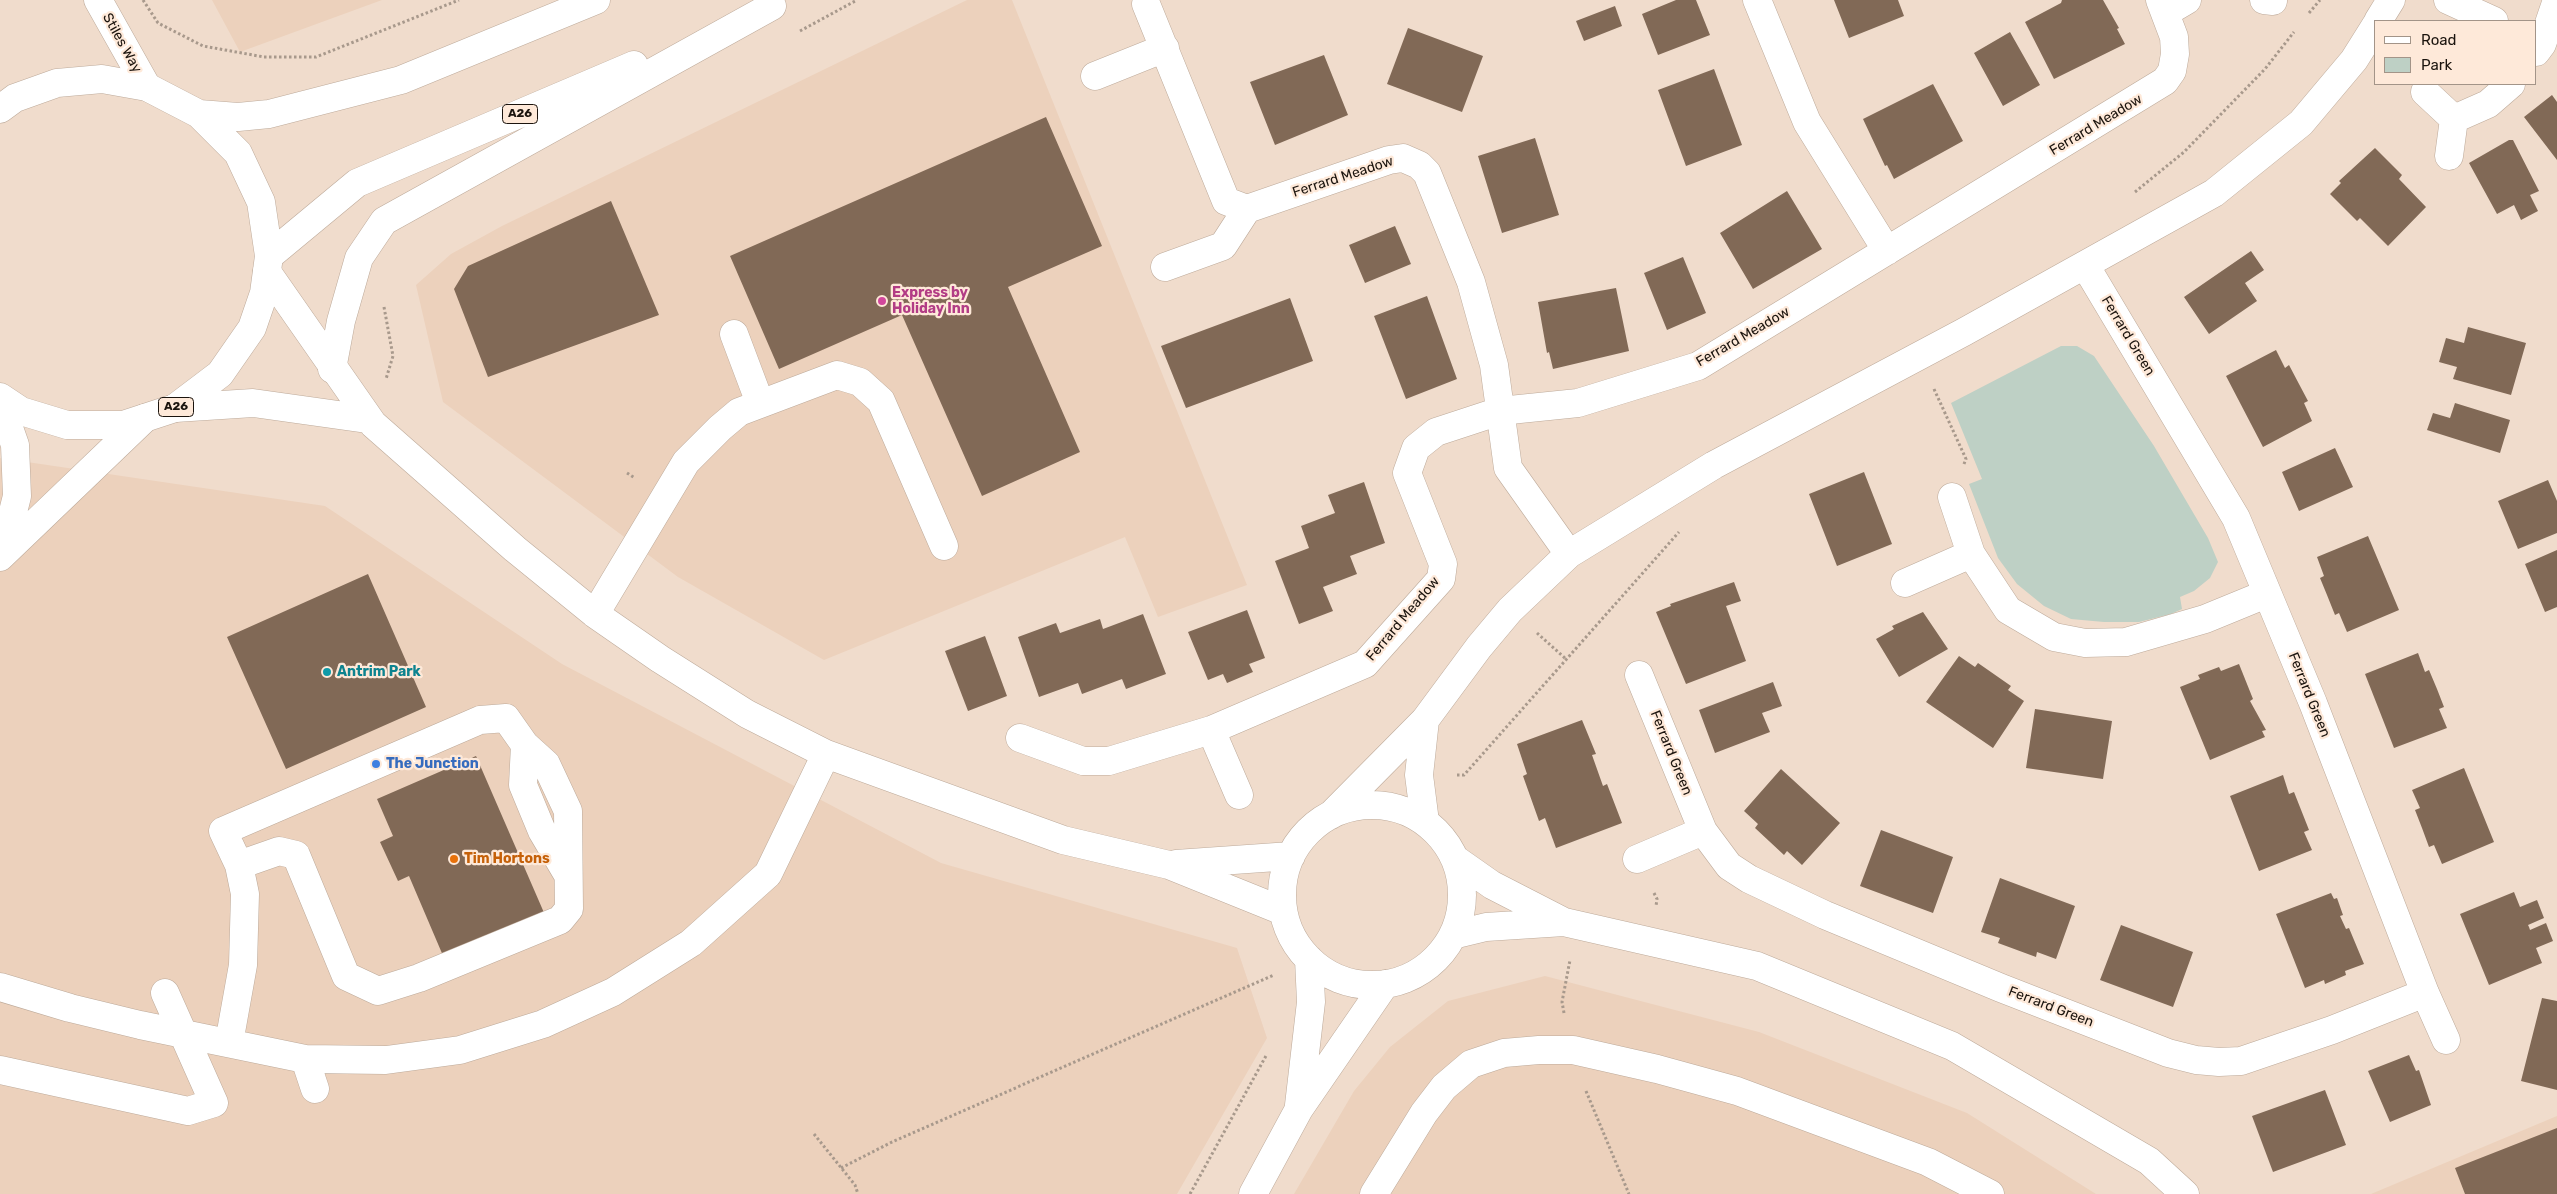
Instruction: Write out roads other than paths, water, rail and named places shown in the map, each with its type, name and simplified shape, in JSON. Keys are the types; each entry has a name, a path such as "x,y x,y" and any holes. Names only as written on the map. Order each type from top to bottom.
{"main road":[{"name":"Stiles Way","path":"98,0 147,86"},
{"name":"A26","path":"200,114 238,117 269,114 401,80 596,0"},
{"path":"1757,0 1808,122 1887,251"},
{"path":"2379,20 2391,0"},
{"path":"2448,0 2492,20"},
{"path":"2543,47 2557,0"},
{"name":"A26","path":"268,264 357,183 780,3"},
{"path":"332,369 341,321 359,258 384,221 780,3"},
{"path":"1146,4 1226,201 1247,209 1223,246 1165,267"},
{"name":"Ferrard Meadow","path":"1020,738 1083,761 1109,761 1211,730 1365,664 1441,579 1443,564 1407,473 1416,448 1436,432 1500,411 1578,403 1698,366 2165,81 2172,71 2175,54 2170,4"},
{"path":"1331,815 1354,806 1379,805 1403,810 1425,822 1443,839 1455,860 1461,883 1462,908 1453,935 1436,958 1412,975 1385,984 1358,984 1331,975 1309,959 1292,937 1283,911 1282,882 1291,856 1308,832 1331,815 1425,720 1479,647 1510,610 1569,554 1714,465 1919,356 2214,193 2301,123 2354,60 2374,28"},
{"path":"1095,76 1165,48"},
{"name":"A26","path":"0,109 15,98 57,83 102,79 147,86 200,114 238,153 261,202 268,264 264,293 252,328 220,374 175,408 123,425 67,425 20,411 0,397"},
{"path":"2454,119 2488,104 2510,85"},
{"path":"2425,92 2454,119"},
{"path":"2449,156 2454,119"},
{"name":"Ferrard Meadow","path":"1247,209 1389,160 1403,158 1419,165 1427,173 1471,282 1494,366 1508,468 1569,554"},
{"path":"268,264 332,369 370,422 515,549 595,614 660,659 747,714 826,754 1063,840 1169,865 1283,911"},
{"name":"Ferrard Green","path":"2085,265 2236,518 2266,594 2313,703 2425,994 2446,1040"},
{"path":"734,334 760,403"},
{"path":"595,614 686,462 739,412 837,375 860,382 881,401 944,546"},
{"path":"0,402 15,445 17,496 2,555"},
{"path":"175,408 253,403 370,422"},
{"path":"2,555 145,418"},
{"path":"0,473 17,496"},
{"path":"1952,497 1971,554 2008,610 2054,637 2085,643 2126,642 2205,619 2266,594"},
{"path":"1905,583 1971,554"},
{"name":"Ferrard Green","path":"1640,674 1703,831 1729,866 1749,879 1825,914 2001,988 2168,1053 2196,1060 2241,1061 2332,1030 2425,994"},
{"path":"229,1044 243,965 245,894 239,865 223,831 480,720 506,718 525,745 546,764 568,811 569,909 560,920 419,978 378,991 346,976 296,855 279,851 239,865"},
{"path":"1425,720 1419,775 1425,822"},
{"path":"1211,730 1239,795"},
{"path":"0,987 70,1008 140,1025 182,1032 229,1044 305,1059 386,1060 460,1050 543,1024 613,992 691,943 768,874 826,754"},
{"path":"1637,859 1703,831"},
{"path":"1169,865 1291,856"},
{"path":"1455,860 1492,885 1564,922"},
{"path":"1453,935 1486,927 1564,922 1652,940 1757,966 1952,1046 2149,1161 2186,1194"},
{"path":"1298,1110 1311,1002 1309,959"},
{"path":"1253,1194 1298,1110 1385,984"},
{"path":"0,1070 188,1111 214,1103 164,993"},
{"path":"1374,1194 1424,1113 1444,1087 1471,1064 1504,1053 1539,1050 1573,1050 1657,1069 1737,1091 1928,1162 1990,1194"},
{"path":"305,1059 315,1089"}],"place":[{"name":"Express by Holiday Inn","path":"882,301"},
{"name":"Antrim Park","path":"327,672"},
{"name":"The Junction","path":"376,764"},
{"name":"Tim Hortons","path":"454,859"}]}
